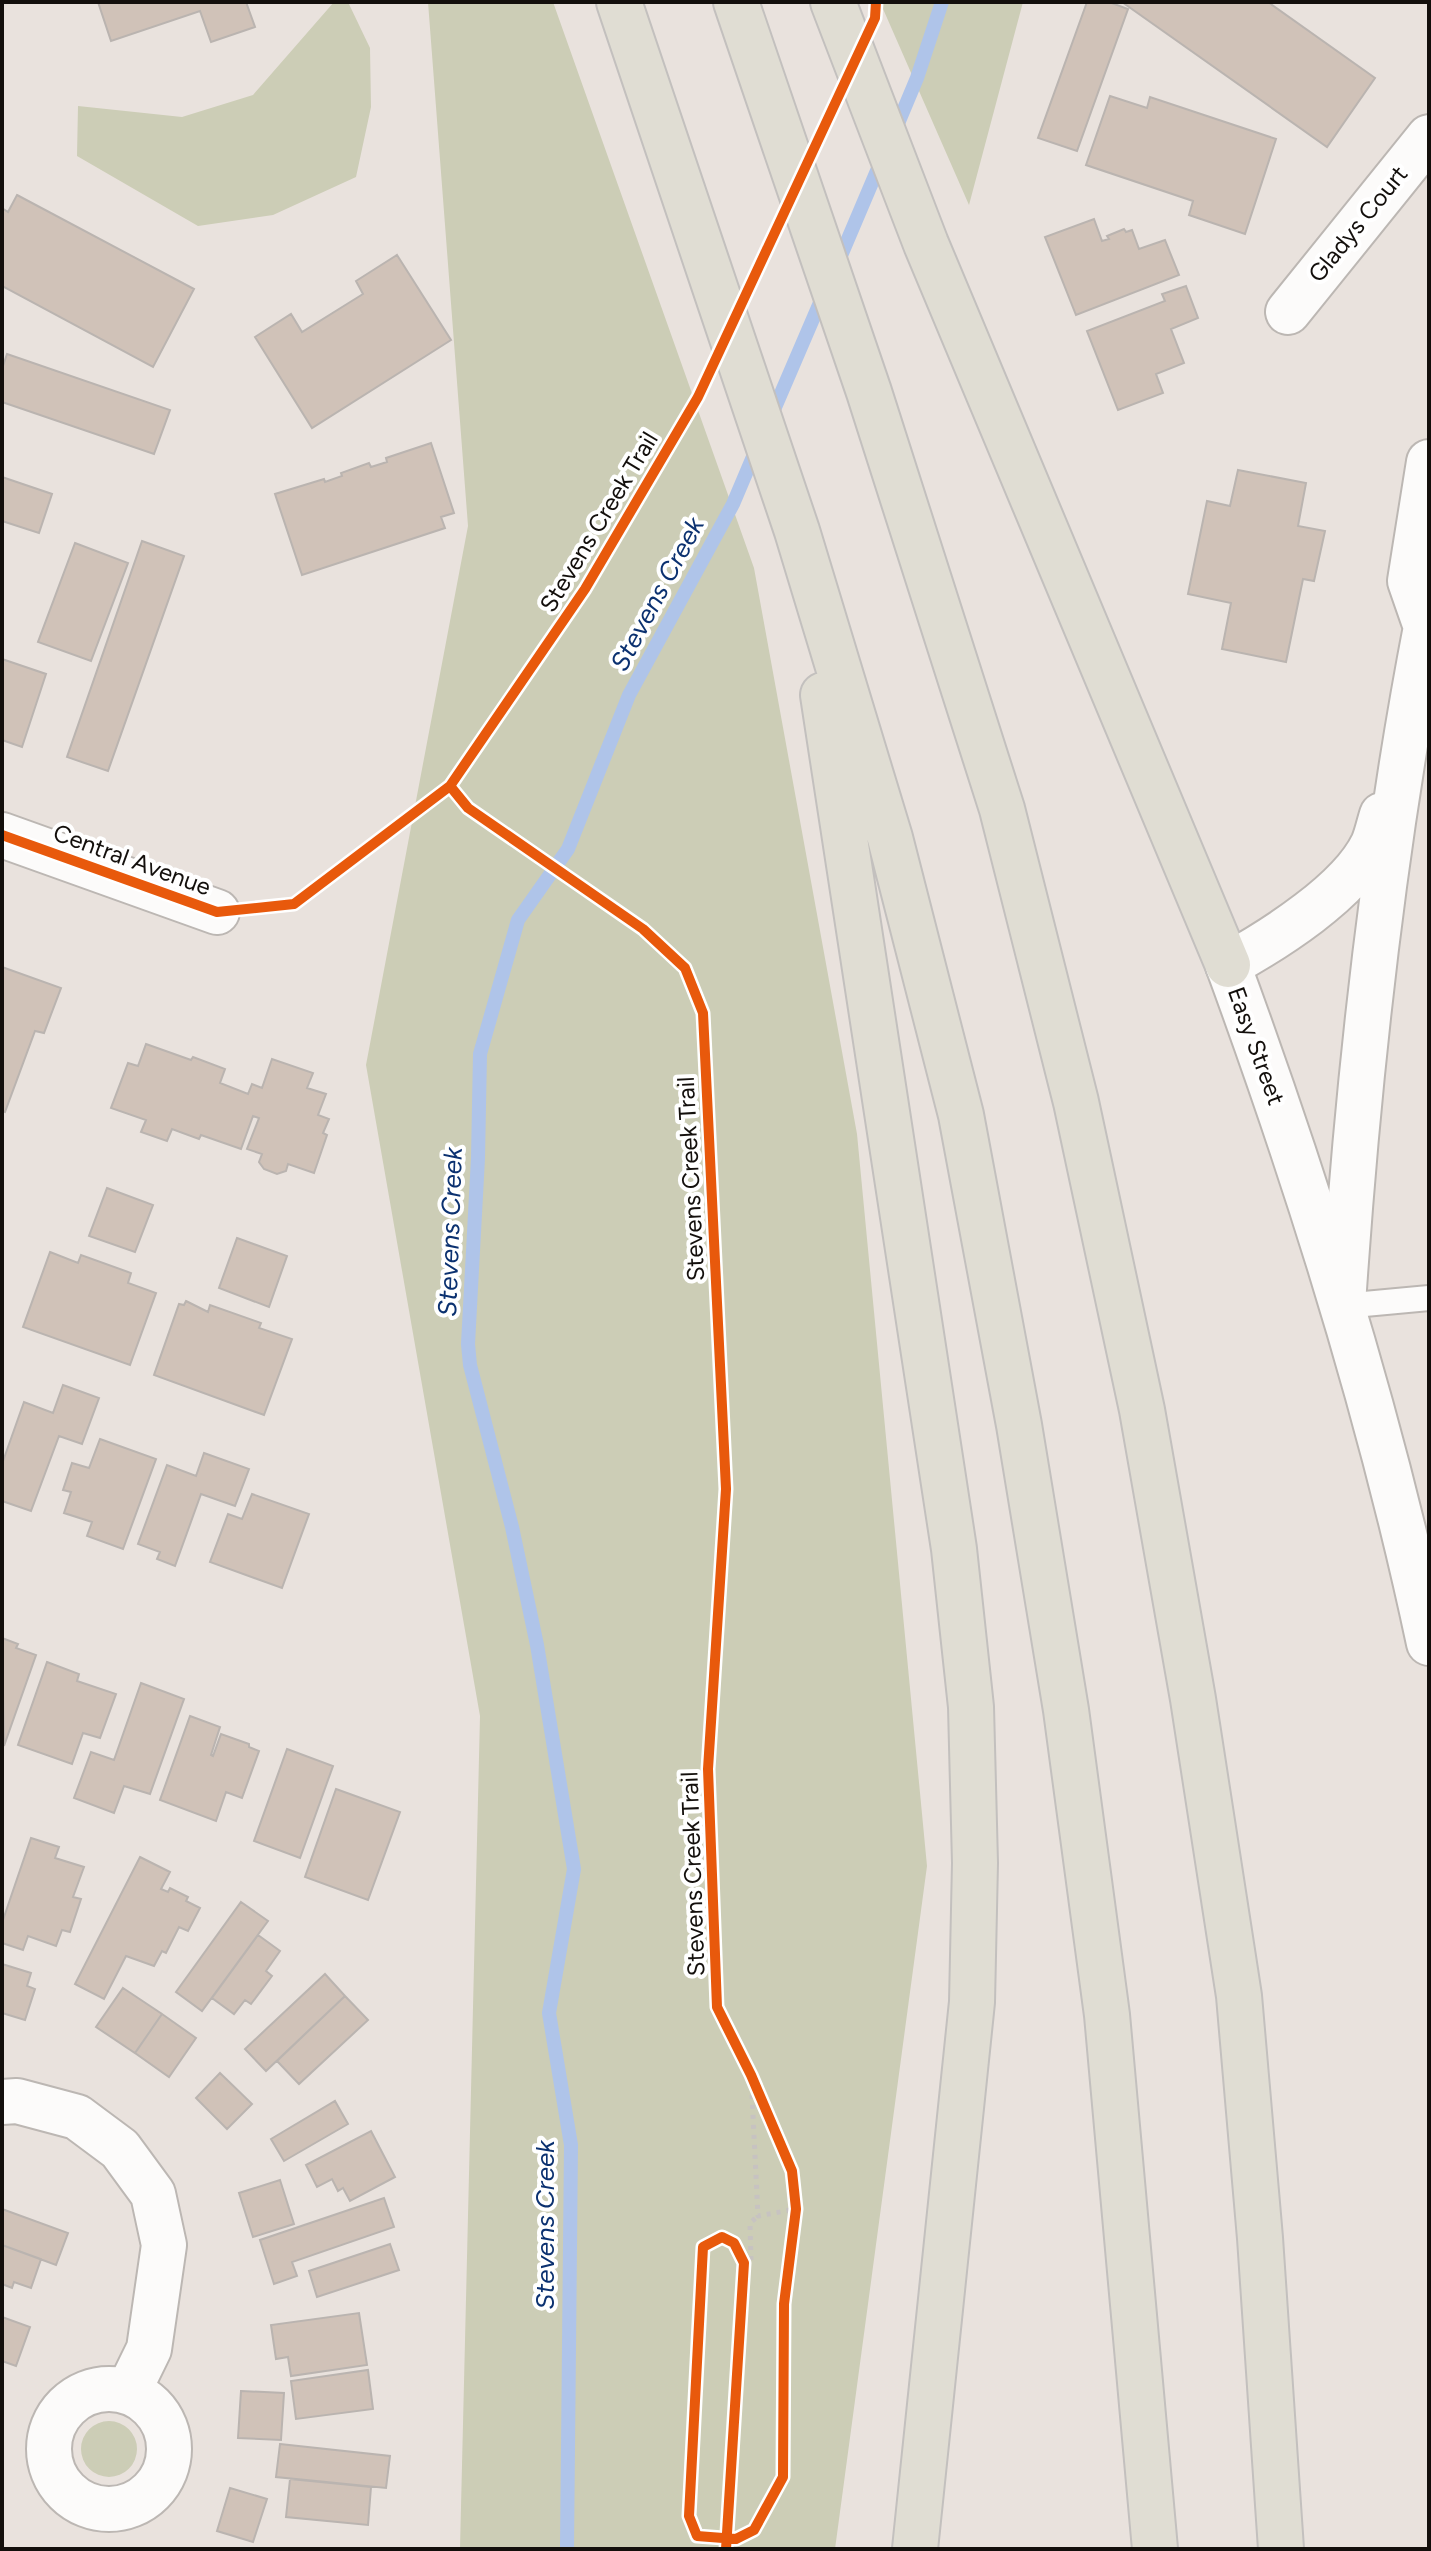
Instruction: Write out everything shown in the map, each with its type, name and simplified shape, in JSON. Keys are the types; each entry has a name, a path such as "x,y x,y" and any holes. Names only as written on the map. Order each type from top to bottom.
{"highway":[{"path":"619,2 797,531 890,838 961,1115 1019,1425 1066,1710 1107,2015 1155,2549"},
{"path":"736,2 869,392 1002,809 1076,1102 1142,1410 1193,1699 1239,1996 1260,2238 1281,2549"},
{"path":"836,11 926,244 1228,965"},
{"path":"797,531 949,1518 971,1707 975,1863 972,2002 915,2549"}],"street":[{"name":"Gladys Court","path":"1288,312 1429,137"},
{"name":"Easy Street","path":"1343,1306 1353,1159 1401,755 1427,625 1410,581 1429,462"},
{"name":"Easy Street","path":"1401,755 1373,845 1343,885 1265,944 1228,965 1269,1077 1343,1306 1429,1643"},
{"name":"Central Avenue","path":"2,835 217,912"},
{"path":"2,2102 17,2101 77,2117 120,2149 153,2194 164,2245 149,2349 128,2392"}],"lane":[{"path":"1343,1306 1429,1298"}],"path":[{"path":"744,2062 762,2103"},
{"path":"751,2075 758,2216"},
{"path":"795,2196 795,2222"},
{"path":"742,2258 751,2263 750,2223 758,2216 796,2209"},
{"path":"742,2258 743,2279"}],"green space":[{"path":"334,2 348,2 370,48 371,107 356,177 273,215 198,226 77,156 78,106 182,117 253,95"},
{"path":"428,2 553,2 754,568 857,1134 927,1866 835,2549 460,2549 480,1716 366,1065 468,526"},
{"path":"880,2 1023,2 969,205"},
{"path":"109,2421 128,2430 137,2449 128,2468 109,2477 90,2468 81,2449 90,2430"}],"building":[{"path":"98,2 246,2 255,27 211,42 200,11 111,41"},
{"path":"1087,2 1109,2 1128,9 1077,151 1038,138"},
{"path":"1122,2 1268,2 1375,78 1327,147"},
{"path":"1110,96 1147,108 1150,97 1276,139 1245,234 1189,215 1193,201 1086,165"},
{"path":"17,195 194,289 153,367 2,286 2,208 8,212"},
{"path":"1094,219 1102,241 1124,229 1126,232 1132,230 1139,249 1165,240 1179,275 1076,315 1045,237"},
{"path":"397,255 451,340 312,428 255,337 291,314 302,332 363,294 356,281"},
{"path":"1186,286 1198,318 1171,329 1184,363 1156,374 1163,393 1118,410 1087,331 1165,301 1162,294"},
{"path":"7,354 170,410 154,454 2,402 2,369"},
{"path":"431,443 454,513 441,517 445,528 302,575 275,494 324,479 325,482 369,463 371,467 387,462 386,458"},
{"path":"1238,470 1306,483 1298,526 1325,531 1314,581 1303,579 1286,662 1222,649 1231,603 1188,594 1207,501 1230,506"},
{"path":"2,477 52,494 39,533 2,521"},
{"path":"142,541 184,556 108,771 67,757"},
{"path":"75,543 128,563 91,661 38,642"},
{"path":"2,659 46,674 22,747 2,740"},
{"path":"2,967 61,988 44,1033 35,1031 5,1112 2,1111"},
{"path":"146,1044 225,1069 220,1083 248,1094 252,1084 262,1088 272,1059 313,1073 307,1088 326,1094 318,1115 329,1119 314,1173 288,1164 286,1171 277,1174 264,1169 259,1162 262,1154 247,1149 259,1118 253,1116 241,1149 172,1129 167,1141 141,1132 146,1120 111,1108 128,1063 138,1066"},
{"path":"107,1188 153,1205 135,1252 89,1236"},
{"path":"237,1238 287,1256 269,1307 219,1288"},
{"path":"50,1252 78,1263 81,1255 131,1273 128,1283 156,1293 130,1365 23,1327"},
{"path":"186,1301 208,1312 210,1305 261,1323 259,1328 292,1339 264,1415 154,1375 179,1304 184,1305"},
{"path":"63,1385 99,1398 82,1444 59,1436 31,1511 2,1501 2,1464 24,1402 53,1413"},
{"path":"100,1439 156,1459 123,1549 87,1536 92,1522 64,1513 71,1492 63,1490 72,1463 89,1468"},
{"path":"204,1453 249,1469 235,1506 201,1494 175,1566 157,1559 160,1552 138,1544 167,1465 196,1476"},
{"path":"252,1494 309,1514 282,1588 210,1562 228,1514 242,1519"},
{"path":"2,1638 18,1644 16,1648 36,1655 4,1746"},
{"path":"47,1662 79,1674 77,1681 116,1694 100,1738 83,1733 72,1764 18,1745"},
{"path":"141,1683 184,1699 150,1794 124,1786 114,1813 74,1798 91,1752 114,1760"},
{"path":"190,1716 220,1727 211,1755 221,1734 259,1751 242,1798 226,1792 216,1821 160,1800"},
{"path":"287,1749 333,1766 300,1858 254,1841"},
{"path":"336,1789 400,1812 368,1900 305,1877"},
{"path":"31,1838 59,1847 55,1858 84,1867 73,1897 81,1899 70,1932 62,1930 56,1946 28,1936 23,1950 2,1943 2,1923"},
{"path":"140,1857 170,1872 161,1889 168,1892 170,1888 188,1897 186,1901 200,1908 188,1931 179,1927 166,1953 162,1951 154,1966 126,1956 104,1999 75,1984"},
{"path":"241,1902 268,1921 202,2011 176,1992"},
{"path":"258,1935 280,1951 266,1971 272,1976 251,2004 245,2000 234,2014 212,1998"},
{"path":"2,1964 31,1973 27,1986 35,1989 25,2020 2,2013"},
{"path":"325,1974 345,1996 266,2071 245,2049"},
{"path":"123,1988 162,2014 135,2053 96,2027"},
{"path":"345,1996 368,2020 299,2084 277,2061"},
{"path":"162,2014 196,2038 169,2077 135,2053"},
{"path":"220,2073 252,2104 227,2129 196,2098"},
{"path":"335,2101 348,2124 284,2161 271,2139"},
{"path":"371,2131 395,2177 350,2201 343,2188 338,2191 332,2179 317,2187 306,2165"},
{"path":"280,2180 294,2224 253,2237 239,2193"},
{"path":"384,2198 394,2227 292,2262 297,2276 274,2284 260,2240"},
{"path":"2,2209 68,2233 56,2265 2,2245"},
{"path":"390,2244 399,2270 317,2297 309,2271"},
{"path":"2,2245 41,2259 31,2288 14,2282 12,2288 2,2284"},
{"path":"359,2313 367,2365 291,2376 288,2357 276,2359 271,2325"},
{"path":"2,2317 30,2327 16,2366 2,2361"},
{"path":"368,2370 373,2409 296,2419 291,2381"},
{"path":"241,2391 284,2393 281,2440 238,2438"},
{"path":"280,2444 390,2456 386,2488 276,2477"},
{"path":"290,2479 371,2487 368,2525 286,2517"},
{"path":"230,2488 267,2499 253,2542 217,2531"}],"waterway":[{"name":"Stevens Creek","path":"894,133 917,78 942,2"},
{"name":"Stevens Creek","path":"837,265 882,159"},
{"name":"Stevens Creek","path":"770,419 825,291"},
{"name":"Stevens Creek","path":"567,2549 571,2145 549,2013 574,1869 537,1645 512,1527 470,1365 468,1344 480,1054 518,920 568,849 629,695 733,504 758,445"}],"cycle path":[{"name":"Stevens Creek Trail","path":"2,835 217,912 294,904 450,786 585,589 698,397 875,18 876,2"},
{"name":"Stevens Creek Trail","path":"450,786 468,808 643,929 685,968 703,1013 726,1489 708,1769 717,2007 751,2075 792,2171 796,2209 784,2304 783,2477 754,2530 736,2539 697,2536 689,2516 703,2247 722,2237 734,2243 744,2263 726,2549"}]}
